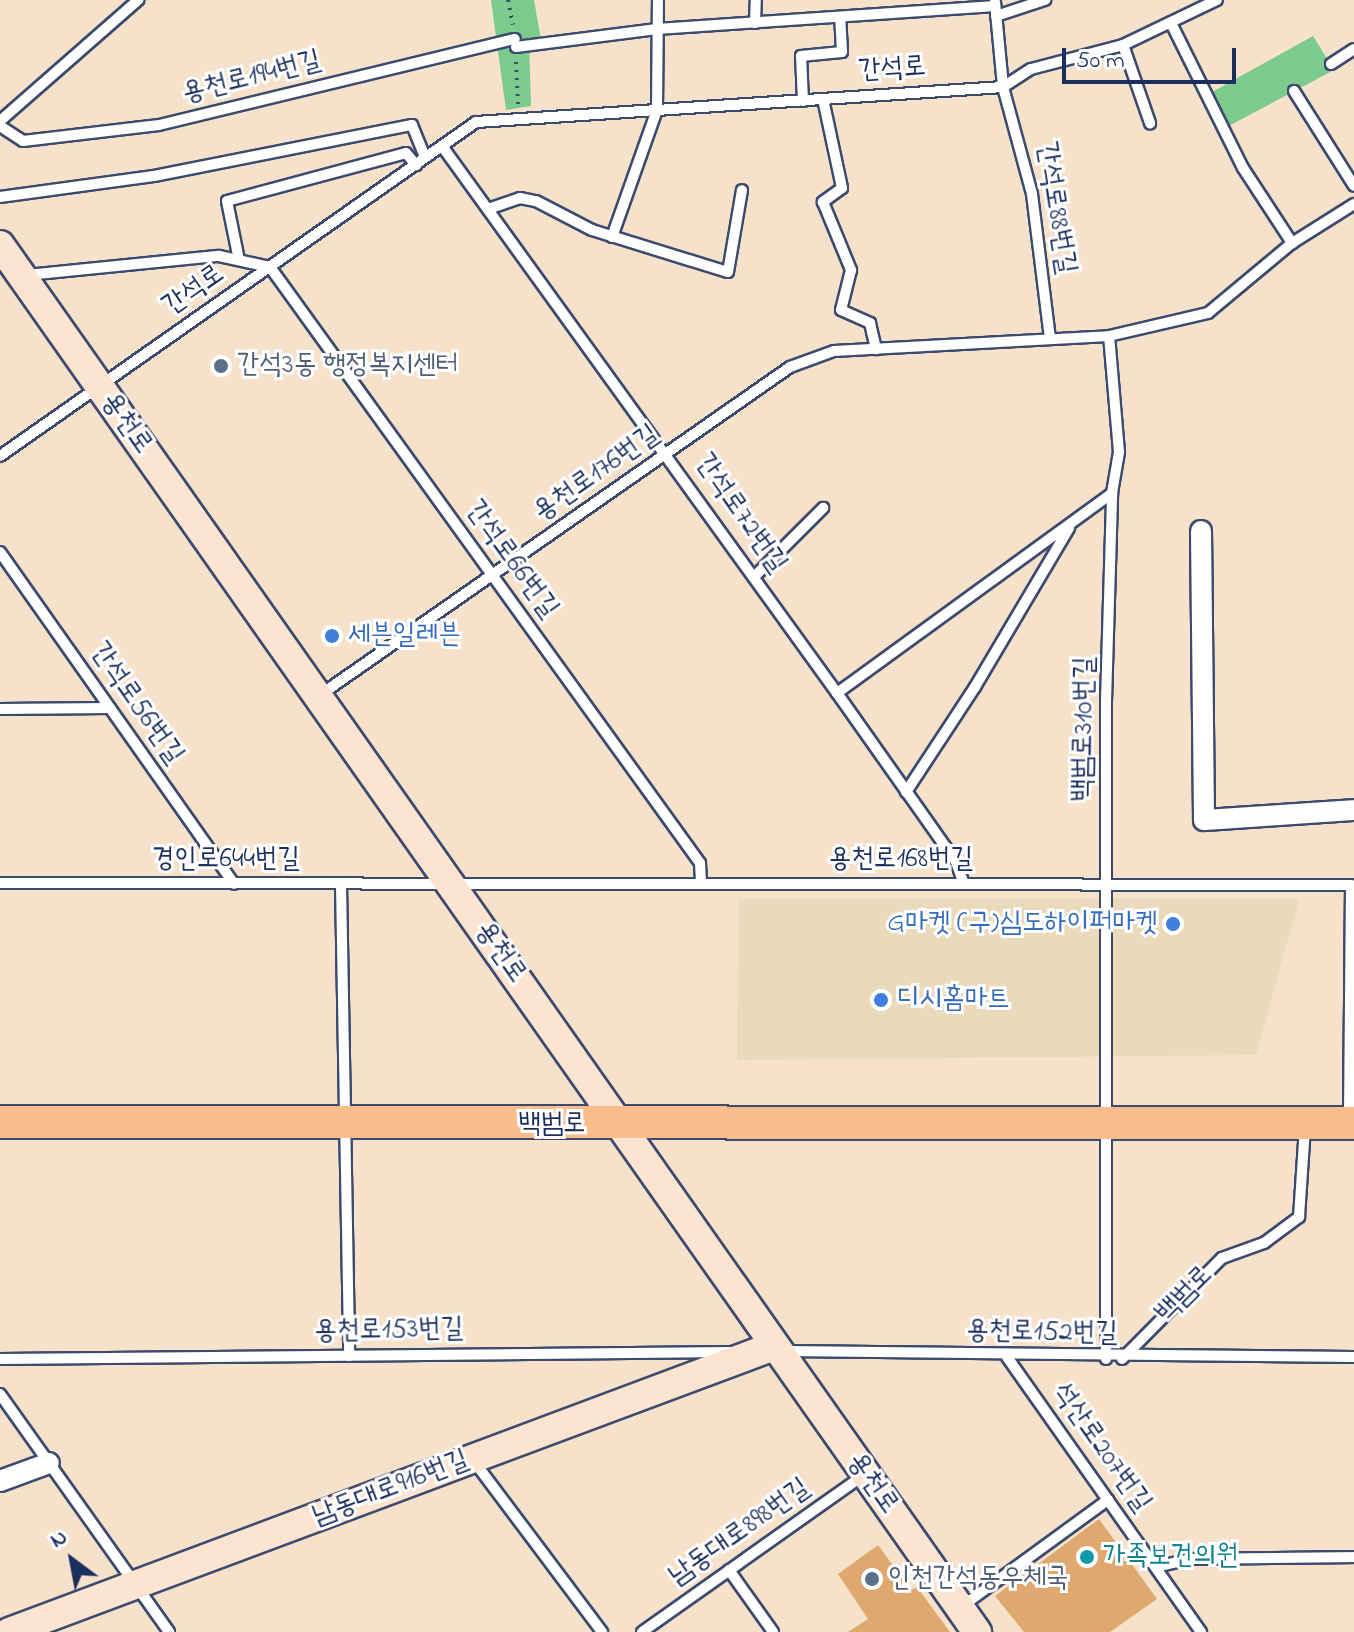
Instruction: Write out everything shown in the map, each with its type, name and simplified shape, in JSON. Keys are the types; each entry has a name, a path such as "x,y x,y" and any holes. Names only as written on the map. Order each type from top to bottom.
{"main road":[{"name":"백범로","path":"0,1122 622,1125 1352,1123"}],"street":[{"name":"용천로","path":"0,245 622,1125 770,1349 865,1474 977,1632"},
{"path":"1201,531 1204,820 1354,810"},
{"name":"남동대로916번길","path":"9,1632 770,1349"},
{"path":"0,1481 49,1463"}],"lane":[{"name":"용천로194번길","path":"138,0 0,124 23,141 159,125 515,43 657,29 995,8 1045,0"},
{"path":"612,237 657,110 658,0"},
{"path":"755,23 756,0"},
{"name":"간석로","path":"0,456 476,122 1003,87 1031,69 1123,45 1217,0"},
{"name":"간석로88번길","path":"995,8 1003,87 1032,194 1050,339"},
{"path":"803,101 801,56 842,52 840,17"},
{"path":"1171,23 1214,111 1292,243"},
{"path":"1123,45 1150,123"},
{"path":"1331,64 1354,49"},
{"path":"1294,91 1354,186"},
{"path":"823,99 842,188 823,202 851,270 841,310 870,323 876,349"},
{"path":"0,197 154,176 412,125 420,161"},
{"name":"간석로72번길","path":"442,146 837,693 956,862 964,884"},
{"name":"간석로","path":"239,260 227,201 406,153 420,161"},
{"path":"488,209 520,198 536,201 612,237 728,272 742,190"},
{"name":"용천로176번길","path":"318,696 790,367 834,351 1109,336 1208,313 1292,243 1354,204"},
{"path":"21,275 136,268 219,256 270,267"},
{"name":"간석로66번길","path":"270,267 700,863 701,884"},
{"name":"백범로310번길","path":"1104,1124 1112,493 1119,452 1109,336"},
{"path":"837,693 1112,493"},
{"path":"754,577 823,508"},
{"path":"906,792 975,687 1072,522"},
{"name":"간석로56번길","path":"0,552 234,884"},
{"path":"0,709 110,708"},
{"name":"경인로644번길","path":"0,883 451,884"},
{"path":"341,884 349,1356"},
{"name":"용천로168번길","path":"451,884 1351,885 1352,1123"},
{"path":"1104,1124 1106,1359"},
{"name":"백범로","path":"1122,1359 1222,1258 1264,1243 1299,1217 1305,1124"},
{"name":"용천로153번길","path":"0,1359 770,1349"},
{"name":"용천로152번길","path":"770,1349 1106,1359 1354,1357"},
{"name":"석산로207번길","path":"1007,1357 1201,1632"},
{"path":"0,1394 169,1632"},
{"path":"472,1459 602,1632"},
{"name":"남동대로898번길","path":"642,1632 865,1474"},
{"path":"960,1608 1108,1500"},
{"path":"1156,1567 1191,1559 1354,1557"},
{"path":"729,1570 773,1632"}],"shaded area":[{"path":"739,899 1299,899 1256,1055 737,1060"}],"green space":[{"path":"491,0 534,0 541,40 529,43 531,106 506,110"},
{"path":"1313,36 1334,70 1223,129 1205,96"}],"building":[{"name":"가족보건의원","path":"1099,1519 1157,1599 1110,1632 1024,1632 995,1596"},
{"path":"878,1545 911,1590 917,1587 950,1632 848,1632 868,1619 838,1574"}],"place":[{"name":"간석3동 행정복지센터","path":"221,366"},
{"name":"세븐일레븐","path":"332,636"},
{"name":"G마켓 (구)심도하이퍼마켓","path":"1173,924"},
{"name":"디시홈마트","path":"881,1000"},
{"name":"가족보건의원","path":"1087,1557"},
{"name":"인천간석동우체국","path":"872,1579"}]}
